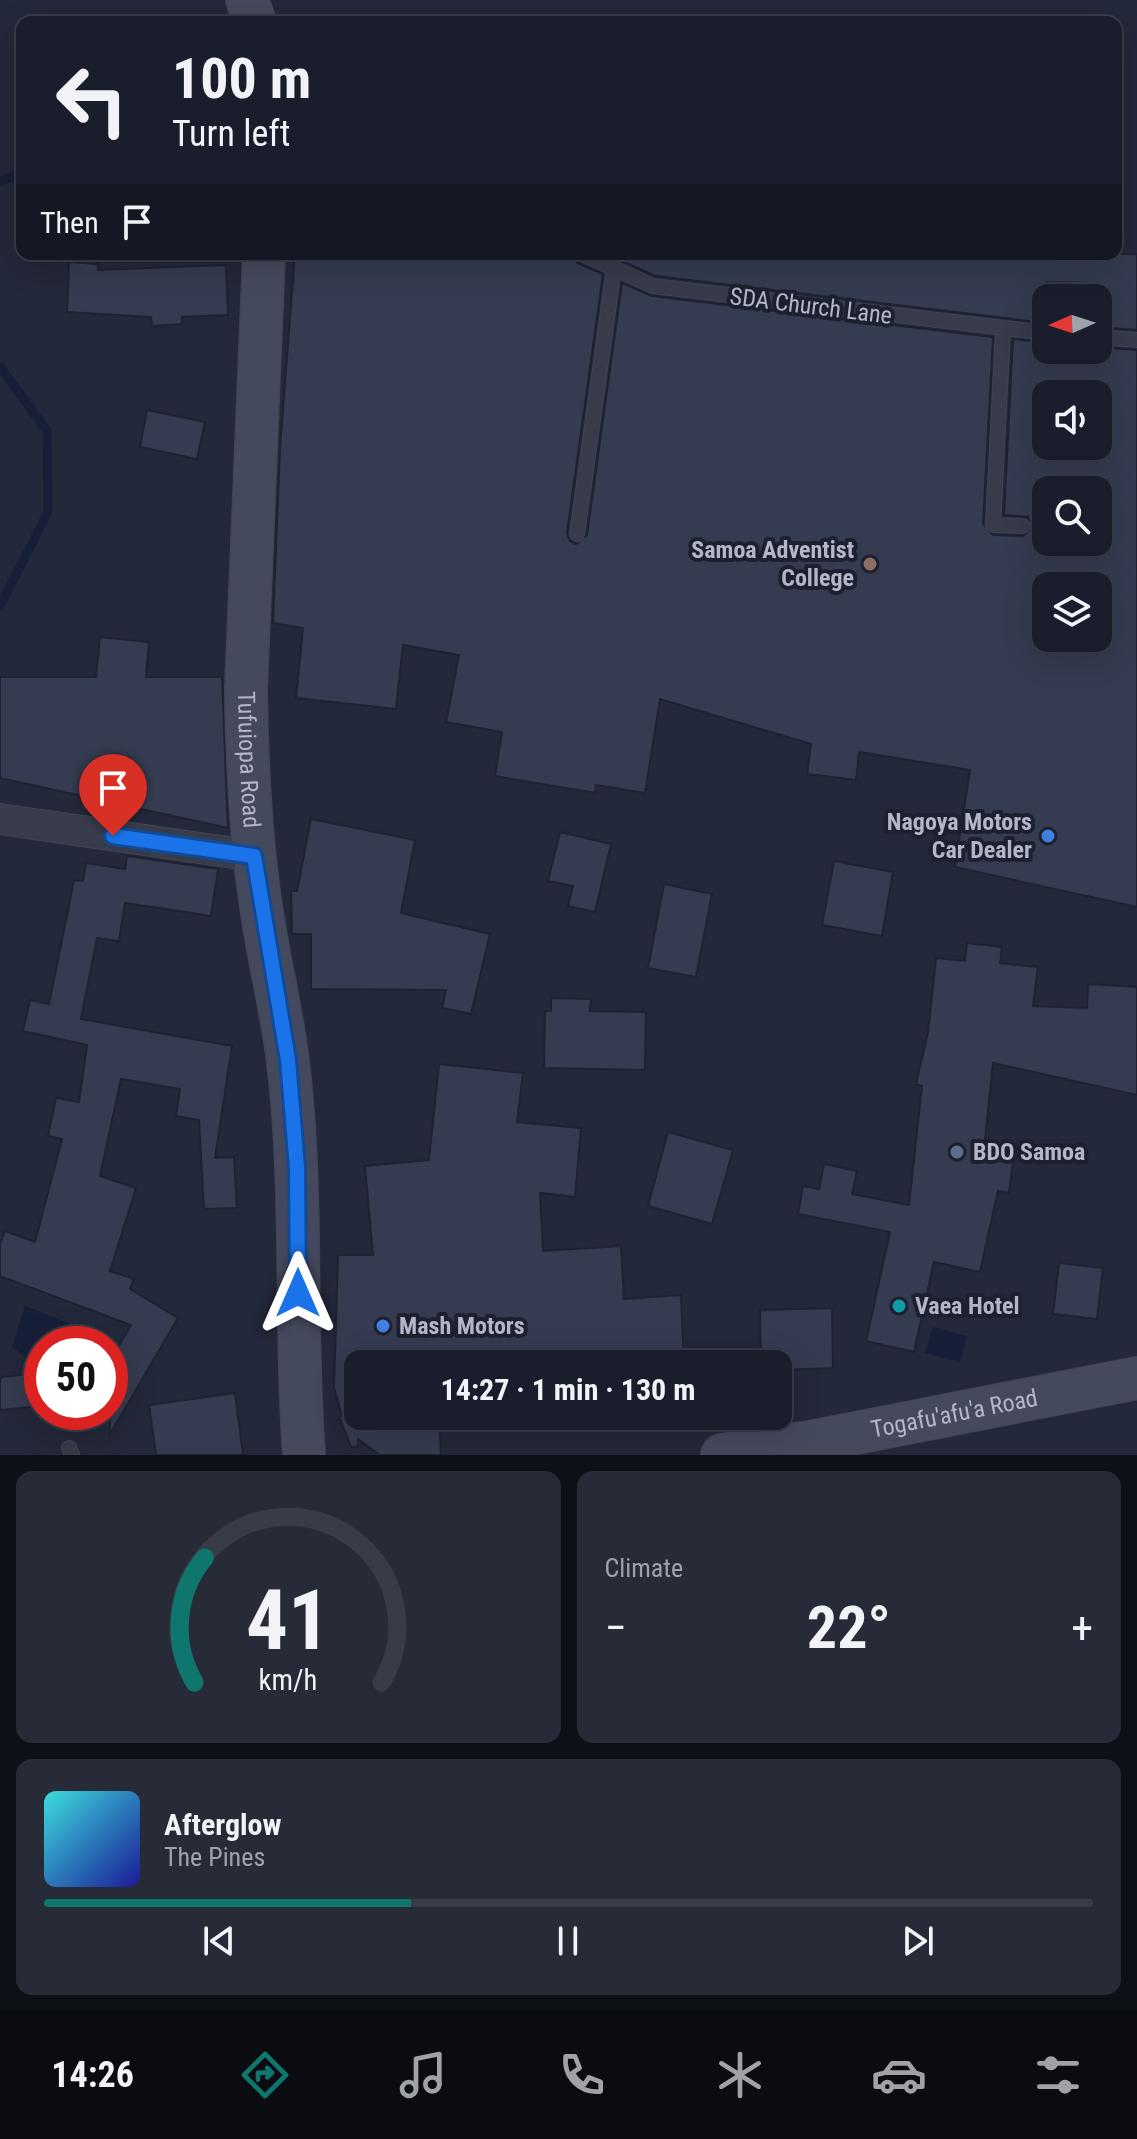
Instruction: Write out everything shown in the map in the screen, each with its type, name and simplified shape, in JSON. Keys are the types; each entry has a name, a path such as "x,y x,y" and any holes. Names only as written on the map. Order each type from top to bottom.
{"main road":[{"name":"Tufuiopa Road","path":"264,260 246,689 254,856 288,1060 297,1168 298,1386 304,1455"},
{"name":"Togafu'afu'a Road","path":"722,1455 810,1442 1137,1378"},
{"path":"276,1455 298,1386"},
{"path":"298,1386 331,1455"}],"street":[{"path":"0,819 254,856"}],"lane":[{"name":"SDA Church Lane","path":"596,260 653,286 1032,332"},
{"path":"577,534 614,268"},
{"path":"1003,330 993,525 1023,526"},
{"path":"1112,338 1137,340"}],"water":[{"path":"25,1306 76,1326 24,1326 24,1356 12,1347"},
{"path":"933,1327 967,1336 960,1362 925,1353"}],"building":[{"path":"1122,254 1137,254 1137,330 1112,328 1112,284 1032,284 1032,321 656,276 620,260 1122,260"},
{"path":"295,260 575,260 603,274 567,533 570,541 576,544 587,535 622,283 652,296 993,337 983,524 993,535 1023,536 1032,528 1032,556 1112,556 1112,476 1032,476 1032,525 1028,517 1004,515 1013,339 1032,341 1032,364 1112,364 1112,348 1137,350 1137,907 955,867 970,770 859,752 856,780 807,774 811,744 660,699 645,793 596,785 595,793 495,776 502,732 446,722 459,655 403,645 396,709 296,698 303,628 273,623 280,448"},
{"path":"69,262 98,264 98,270 226,265 228,315 182,317 182,324 152,326 151,317 67,312"},
{"path":"147,410 205,422 197,459 140,447"},
{"path":"100,637 149,642 146,677 222,677 228,828 0,778 0,677 96,677"},
{"path":"311,819 415,840 401,913 490,934 471,1014 442,1008 446,990 311,989 311,934 292,934 291,891 297,891"},
{"path":"560,832 611,844 595,912 568,906 573,886 548,881"},
{"path":"127,856 218,869 211,916 125,903 119,941 97,938 81,1019 232,1046 215,1158 234,1157 237,1208 204,1209 199,1120 176,1116 180,1089 121,1079 100,1176 136,1188 110,1271 134,1279 130,1289 178,1318 128,1403 128,1330 131,1325 0,1276 0,1244 5,1231 35,1242 62,1139 48,1136 56,1098 79,1102 87,1045 23,1031 30,1000 49,1004 74,880 83,881 86,863 125,869"},
{"path":"834,861 893,872 882,936 822,925"},
{"path":"664,884 712,894 696,977 648,968"},
{"path":"967,943 1002,947 1000,963 1038,967 1033,1006 1087,1008 1088,984 1137,987 1137,1095 993,1063 984,1150 1014,1153 1009,1193 998,1191 980,1272 934,1262 914,1352 866,1341 890,1232 798,1214 803,1186 819,1189 824,1164 857,1171 852,1194 909,1205 922,1086 916,1084 928,1032 936,958 965,961"},
{"path":"551,998 591,999 590,1011 646,1012 645,1070 544,1068 545,1011 551,1011"},
{"path":"439,1064 523,1073 517,1122 581,1128 575,1197 540,1193 543,1251 621,1246 624,1299 681,1295 683,1350 344,1350 344,1429 334,1388 338,1255 373,1255 365,1166 429,1160"},
{"path":"668,1132 733,1150 712,1224 648,1206"},
{"path":"1059,1263 1103,1268 1097,1319 1053,1314"},
{"path":"832,1308 833,1368 792,1369 792,1350 761,1350 760,1310"},
{"path":"24,1375 24,1408 0,1410 0,1377"},
{"path":"235,1393 243,1455 156,1455 149,1405"},
{"path":"344,1430 440,1430 441,1455 380,1455 358,1439 358,1446 351,1447"}],"waterway":[{"path":"0,181 16,175"},
{"path":"0,367 47,431 48,512 0,606"}],"place":[{"name":"Samoa Adventist College","path":"870,564"},
{"name":"Nagoya Motors Car Dealer","path":"1048,836"},
{"name":"BDO Samoa","path":"957,1152"},
{"name":"Vaea Hotel","path":"899,1306"},
{"name":"Mash Motors","path":"383,1326"}],"route":[{"path":"113,836 254,856 288,1060 297,1168 298,1293"}]}
